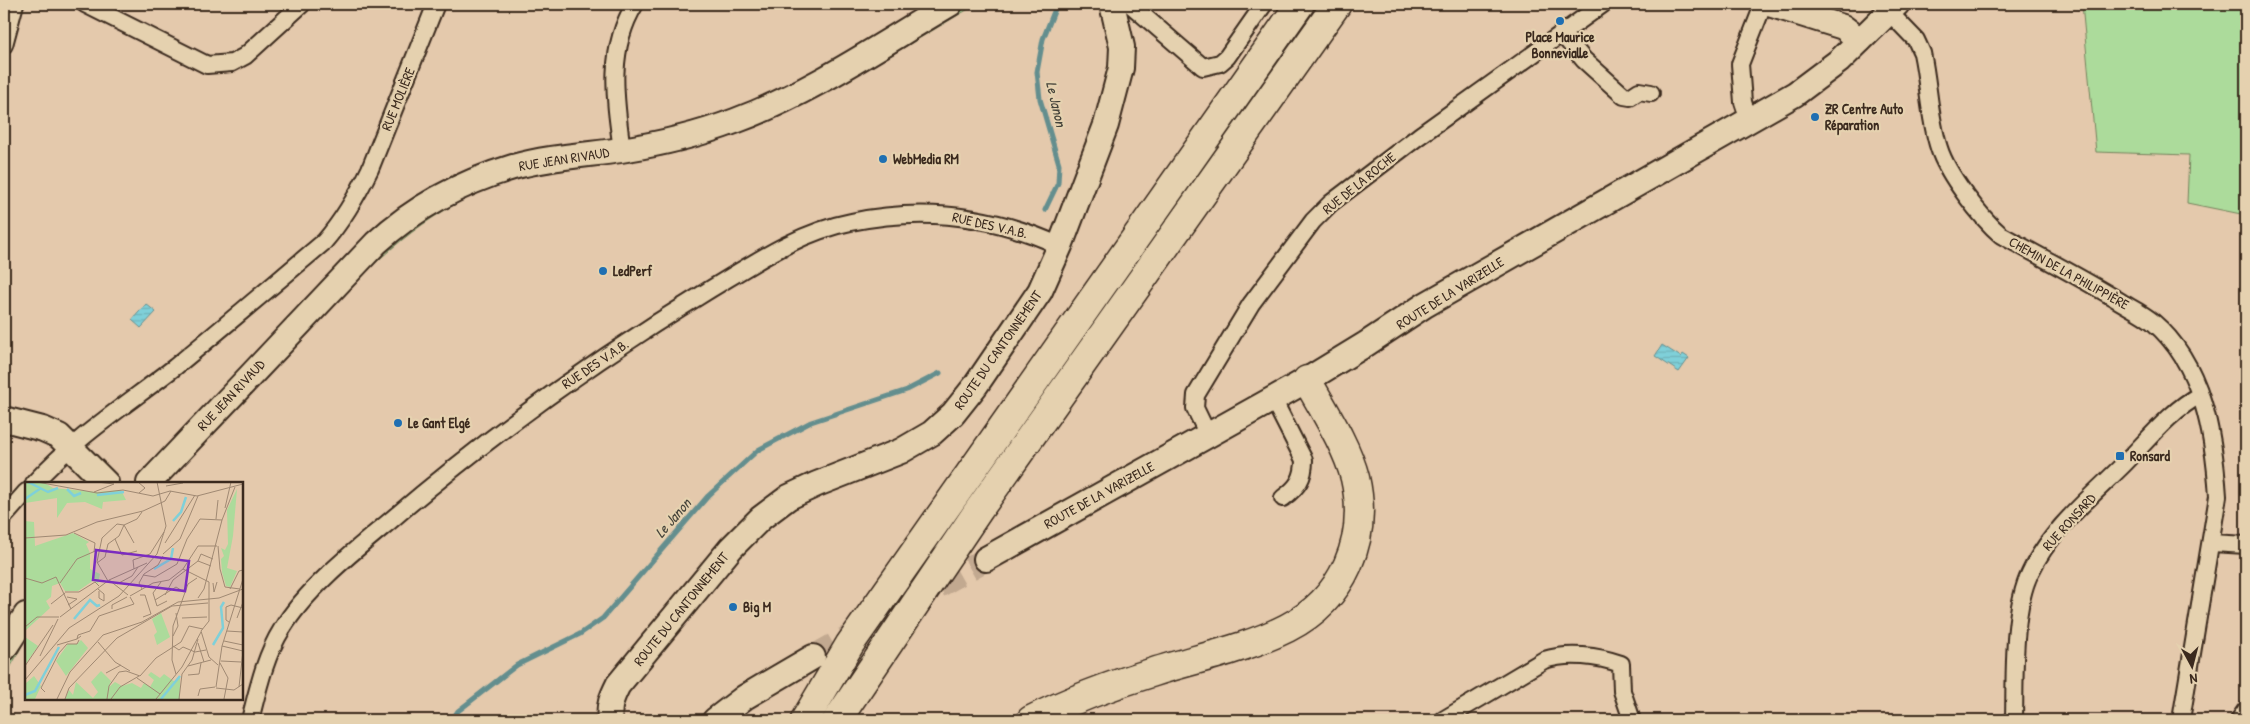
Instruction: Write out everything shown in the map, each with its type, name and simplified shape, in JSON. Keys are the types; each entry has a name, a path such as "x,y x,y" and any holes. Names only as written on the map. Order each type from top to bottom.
{"highway":[{"path":"805,720 850,644 1300,4"},
{"path":"842,715 984,504 1337,4"},
{"path":"1031,720 1105,687 1252,642 1288,628 1317,608 1340,581 1353,555 1359,503 1355,477 1347,456 1307,380"}],"street":[{"path":"4,45 15,4"},
{"path":"85,4 207,65 232,63 245,56 302,4"},
{"name":"RUE MOLIÈRE","path":"70,446 175,366 324,242 336,228 358,193 436,4"},
{"path":"622,150 614,90 614,64 618,41 635,4"},
{"name":"RUE JEAN RIVAUD","path":"150,482 361,258 400,223 438,198 490,174 540,161 622,150 695,134 772,106 806,89 950,4"},
{"name":"ROUTE DU CANTONNEMENT","path":"610,720 611,697 618,684 731,548 762,518 789,497 901,451 932,433 953,414 1017,328 1040,291 1060,246 1117,89 1122,47 1113,4"},
{"path":"1130,4 1203,67 1220,63 1227,57 1264,4"},
{"path":"1604,4 1562,34 1584,60 1624,96 1630,97 1640,91 1651,93"},
{"path":"1749,120 1743,102 1740,64 1765,8 1843,27 1860,40"},
{"name":"ROUTE DE LA VARIZELLE","path":"986,559 1307,380 1425,305 1819,78 1893,8"},
{"name":"CHEMIN DE LA PHILIPPIÈRE","path":"1893,8 1916,40 1922,54 1939,150 1946,165 1986,223 2001,235 2106,292 2153,322 2174,345 2190,371 2200,395 2211,430 2216,459 2218,496 2212,543 2181,720"},
{"name":"RUE DE LA ROCHE","path":"1208,435 1195,408 1196,395 1216,359 1251,304 1313,221 1348,188 1562,34"},
{"name":"RUE DES V.A.B.","path":"250,720 267,661 282,628 307,596 360,546 445,474 550,394 666,316 771,253 813,233 849,222 890,215 936,213 969,217 1020,230 1060,246"},
{"name":"RUE RONSARD","path":"2014,720 2022,600 2029,574 2044,548 2068,520 2178,411 2200,395"},
{"path":"1273,399 1304,460 1304,471 1300,483 1283,498"},
{"path":"4,419 51,432 70,446 105,482"},
{"path":"35,482 70,446"},
{"path":"4,517 25,493"},
{"path":"2212,543 2246,545"},
{"path":"4,649 25,617"},
{"path":"1443,720 1544,660 1555,656 1596,657 1622,664 1622,691 1632,720"},
{"path":"715,720 745,696 813,657"},
{"path":"2239,720 2246,710"}],"green space":[{"path":"968,4 977,4 863,71 786,112 746,130 661,156 660,152 824,89"},
{"path":"2082,4 2246,4 2246,215 2187,203 2189,155 2096,152"},
{"path":"651,154 652,157 642,159 536,175 482,191 457,203 412,232 350,288 346,285 382,249 440,207 512,177"},
{"path":"25,633 23,642 4,680 6,662"}],"water":[{"path":"146,304 156,312 141,328 132,320"},
{"path":"1662,345 1681,357 1683,354 1689,358 1679,372 1655,356"}],"waterway":[{"name":"Le Janon","path":"1045,210 1058,183 1059,164 1040,99 1037,72 1043,39 1057,4"},
{"name":"Le Janon","path":"452,720 458,711 517,665 580,634 603,618 708,496 758,450 811,422 907,390 940,373"}],"tunnel":[{"path":"813,657 986,559"}],"place":[{"name":"Place Maurice Bonnevialle","path":"1560,21"},
{"name":"ZR Centre Auto Réparation","path":"1815,117"},
{"name":"WebMedia RM","path":"883,159"},
{"name":"LedPerf","path":"603,271"},
{"name":"Le Gant Elgé","path":"398,423"},
{"name":"Ronsard","path":"2120,456"},
{"name":"Big M","path":"733,607"}]}
